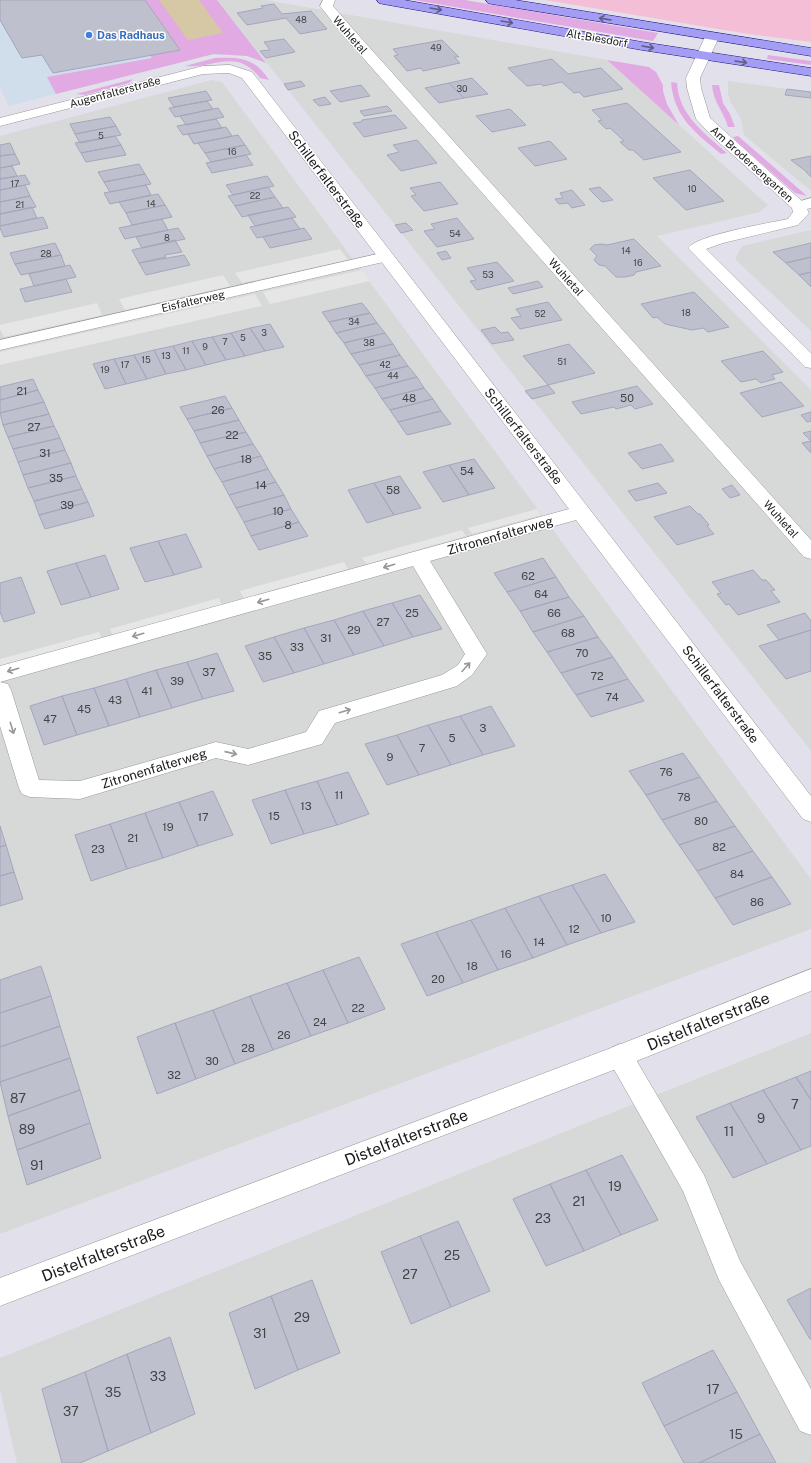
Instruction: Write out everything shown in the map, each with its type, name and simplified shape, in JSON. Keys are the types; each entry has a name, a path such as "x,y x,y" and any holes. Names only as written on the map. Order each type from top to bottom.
{"main road":[{"name":"Alt-Biesdorf","path":"383,0 702,56 811,72"},
{"name":"Alt-Biesdorf","path":"492,0 712,38 811,52"}],"street":[{"name":"Wuhletal","path":"329,0 326,6 347,31 811,552"},
{"name":"Am Brodersengarten","path":"712,38 702,56 693,78 694,88 704,119 725,141 805,204 801,213 793,222 718,239 696,248 811,363"},
{"name":"Augenfalterstraße","path":"0,122 203,70 230,69"},
{"name":"Schillerfalterstraße","path":"230,69 247,75 811,813"},
{"name":"Eisfalterweg","path":"0,345 386,257"},
{"name":"Zitronenfalterweg","path":"0,674 582,512"},
{"name":"Zitronenfalterweg","path":"0,690 30,788 80,790 216,750 248,757 314,738 327,717 449,680 465,670 476,654 418,558"},
{"name":"Distelfalterstraße","path":"0,1292 620,1056 811,980"},
{"path":"620,1056 694,1184 729,1270 811,1420"}],"shaded area":[{"path":"0,0 217,0 266,63 257,58 237,54 206,55 9,106 0,88"},
{"path":"145,0 217,0 266,63 247,56 214,54 56,94 47,77 152,58 150,55 180,50"},
{"path":"159,0 199,0 223,33 188,40"},
{"path":"217,0 266,0 607,60 768,205 760,212 657,236 811,390 811,751"},
{"path":"414,0 465,0 658,33 653,41"},
{"path":"545,0 811,0 811,42 748,34"},
{"path":"768,55 811,61 811,65 767,59"},
{"path":"215,58 246,60 258,67 269,80 260,78 242,63 233,61 185,66"},
{"path":"607,60 649,67 656,72 663,85 663,91 667,104 679,125"},
{"path":"133,79 129,83 85,95 76,94"},
{"path":"212,80 222,82 811,879 811,929 0,1234 0,136"},
{"path":"728,81 811,92 811,191 744,135 741,119 730,101"},
{"path":"671,82 677,83 682,105 694,122 727,153 721,154 688,124 677,105 673,95"},
{"path":"712,85 719,85 723,103 730,114 735,127 728,127 714,97"},
{"path":"738,136 807,196 795,193 733,137"},
{"path":"811,230 811,331 735,259 742,246"},
{"path":"340,249 348,260 242,283 235,273"},
{"path":"362,270 370,281 270,304 263,292"},
{"path":"223,275 230,286 125,310 119,299"},
{"path":"255,294 262,306 0,365 0,352"},
{"path":"97,303 102,315 4,337 0,329 0,325"},
{"path":"537,509 541,515 472,534 468,528"},
{"path":"462,530 466,536 367,564 362,558"},
{"path":"344,562 348,569 244,599 240,591"},
{"path":"219,598 222,606 113,636 110,629"},
{"path":"99,632 102,639 0,668 0,659"},
{"path":"811,1033 811,1463 17,1463 0,1390 0,1358"}],"building":[{"name":"Das Radhaus","path":"0,0 145,0 180,50 53,73 42,55 22,58 0,20"},
{"path":"274,4 282,14 311,11 327,29 300,34 286,18 247,25 237,13 263,8 261,6"},
{"path":"284,39 295,52 266,58 260,51 270,50 264,42"},
{"path":"442,40 459,57 454,57 460,63 423,71 421,68 407,71 394,56 398,55 393,49"},
{"path":"552,59 568,74 601,68 623,89 584,97 579,92 574,93 562,82 543,86 541,84 527,86 508,68"},
{"path":"472,78 488,94 464,98 449,83"},
{"path":"301,81 305,86 288,90 284,84"},
{"path":"449,83 464,98 439,103 425,88"},
{"path":"361,85 370,96 340,102 330,91"},
{"path":"787,89 811,92 811,98 785,95"},
{"path":"206,91 212,100 174,107 168,98"},
{"path":"325,97 331,104 319,106 313,100"},
{"path":"207,101 213,109 175,117 169,108"},
{"path":"627,103 681,152 644,160 633,150 629,150 620,142 624,141 610,128 606,129 598,121 602,120 592,110"},
{"path":"387,106 392,111 364,116 360,111"},
{"path":"218,108 224,117 186,125 180,116"},
{"path":"510,109 526,125 492,132 476,116"},
{"path":"395,115 407,128 364,137 353,123 361,122 362,120"},
{"path":"110,117 116,126 75,134 70,124"},
{"path":"216,119 222,128 183,135 177,126"},
{"path":"116,126 121,135 80,143 75,134"},
{"path":"226,127 232,136 194,144 188,134"},
{"path":"238,135 245,145 205,153 198,143"},
{"path":"115,136 121,145 81,153 75,143"},
{"path":"417,140 437,163 401,171 387,155 399,152 393,145"},
{"path":"550,141 567,159 535,166 518,148"},
{"path":"10,143 15,154 0,156 0,145"},
{"path":"121,145 126,155 86,162 81,153"},
{"path":"245,145 251,154 211,162 205,153"},
{"path":"15,154 20,164 0,168 0,156"},
{"path":"246,155 253,165 212,173 206,163"},
{"path":"811,156 811,177 807,172 791,160"},
{"path":"139,164 145,174 104,182 98,172"},
{"path":"12,166 17,176 0,179 0,168"},
{"path":"690,170 724,201 686,210 653,178"},
{"path":"145,174 151,184 110,192 104,182"},
{"path":"25,175 30,184 0,190 0,179"},
{"path":"267,176 274,186 233,195 226,185"},
{"path":"440,182 458,204 424,211 411,196 416,195 410,188"},
{"path":"25,185 30,196 0,202 0,190"},
{"path":"146,185 151,195 110,204 104,193"},
{"path":"268,187 275,197 235,206 228,196"},
{"path":"600,187 613,200 602,202 589,189"},
{"path":"572,190 585,205 572,208 568,203 559,204 555,199 563,198 560,193"},
{"path":"158,194 165,205 126,213 119,202"},
{"path":"30,196 36,207 0,214 0,202"},
{"path":"275,197 283,208 242,217 235,206"},
{"path":"165,205 172,217 132,225 126,213"},
{"path":"32,207 37,218 0,226 0,214"},
{"path":"288,207 296,217 255,226 248,215"},
{"path":"43,217 48,228 4,237 0,228 0,226"},
{"path":"292,218 300,229 257,238 250,227"},
{"path":"457,218 474,239 437,247 424,231 435,229 431,224"},
{"path":"162,219 168,230 125,239 119,228"},
{"path":"406,223 413,230 401,233 395,225"},
{"path":"178,228 185,239 142,248 136,237"},
{"path":"304,228 312,239 270,248 263,237"},
{"path":"634,239 661,266 636,272 634,275 616,277 605,266 599,265 594,260 597,256 590,249 594,245 607,245"},
{"path":"175,240 182,252 165,255 166,257 139,263 132,250"},
{"path":"55,243 61,255 15,264 10,253"},
{"path":"811,243 811,257 786,263 773,252"},
{"path":"446,251 451,258 442,260 437,253"},
{"path":"61,255 65,266 21,275 15,264"},
{"path":"184,255 190,265 146,275 139,263"},
{"path":"811,257 811,272 799,275 786,263"},
{"path":"497,262 514,281 477,290 470,281 476,280 467,268"},
{"path":"70,265 76,277 34,286 29,274"},
{"path":"811,272 811,287 799,275"},
{"path":"66,279 72,292 25,302 20,289"},
{"path":"538,281 543,287 513,294 508,288"},
{"path":"694,292 729,327 708,332 703,328 692,330 665,324 657,317 653,318 641,304"},
{"path":"548,302 562,320 520,329 511,318 521,316 516,309"},
{"path":"362,303 370,313 329,322 322,312"},
{"path":"370,313 377,323 336,333 329,322"},
{"path":"377,323 385,333 344,343 336,333"},
{"path":"270,324 284,347 265,351 250,328"},
{"path":"495,327 501,333 508,332 514,340 492,344 481,330"},
{"path":"250,328 265,351 245,356 231,333"},
{"path":"231,333 245,356 226,360 212,337"},
{"path":"385,333 393,344 351,354 344,343"},
{"path":"212,337 226,360 206,365 192,341"},
{"path":"192,341 206,365 186,370 173,346"},
{"path":"393,344 400,355 359,365 351,354"},
{"path":"569,344 595,373 548,385 523,356"},
{"path":"173,346 186,370 166,374 154,350"},
{"path":"154,350 166,374 147,379 134,355"},
{"path":"763,351 783,372 772,375 775,379 761,383 756,379 741,382 721,361"},
{"path":"134,355 147,379 126,384 114,359"},
{"path":"400,355 408,366 366,376 359,365"},
{"path":"114,359 126,384 105,389 93,364"},
{"path":"408,366 417,377 375,388 366,376"},
{"path":"417,377 424,388 382,399 375,388"},
{"path":"33,379 38,390 0,400 0,387"},
{"path":"781,382 804,406 762,417 740,393"},
{"path":"548,385 555,393 532,399 525,391"},
{"path":"637,386 653,404 635,409 631,405 616,409 614,407 581,414 572,402"},
{"path":"424,388 433,399 390,410 382,399"},
{"path":"38,390 44,402 0,413 0,400"},
{"path":"225,396 232,408 187,419 180,407"},
{"path":"433,399 441,411 398,422 390,410"},
{"path":"44,402 49,414 3,425 0,413"},
{"path":"232,408 239,420 194,431 187,419"},
{"path":"441,411 451,424 407,435 398,422"},
{"path":"811,412 811,421 807,422 801,415"},
{"path":"49,414 54,426 8,437 3,425"},
{"path":"239,420 246,432 200,443 194,431"},
{"path":"54,426 60,438 13,449 8,437"},
{"path":"811,431 811,441 803,433"},
{"path":"246,432 253,444 207,456 200,443"},
{"path":"60,438 65,450 18,462 13,449"},
{"path":"811,441 811,452 810,452 802,443"},
{"path":"253,444 261,456 214,469 207,456"},
{"path":"661,444 674,461 642,469 628,453"},
{"path":"65,450 71,463 23,475 18,462"},
{"path":"261,456 268,469 222,482 214,469"},
{"path":"474,459 495,488 469,495 449,465"},
{"path":"71,463 76,476 28,488 23,475"},
{"path":"449,465 469,495 443,502 423,472"},
{"path":"268,469 276,482 229,495 222,482"},
{"path":"76,476 82,489 34,501 28,488"},
{"path":"400,476 421,508 394,515 374,483"},
{"path":"276,482 284,495 236,508 229,495"},
{"path":"374,483 394,515 367,523 348,490"},
{"path":"658,483 667,493 636,501 628,491"},
{"path":"732,485 740,495 730,498 722,489"},
{"path":"82,489 88,502 39,515 34,501"},
{"path":"284,495 291,509 244,522 236,508"},
{"path":"88,502 94,516 45,529 39,515"},
{"path":"690,506 698,514 700,514 714,534 677,545 654,517"},
{"path":"291,509 299,522 251,536 244,522"},
{"path":"299,522 308,536 259,550 251,536"},
{"path":"186,534 202,567 174,575 158,541"},
{"path":"158,541 174,575 145,582 130,548"},
{"path":"105,555 119,589 91,597 76,563"},
{"path":"543,558 556,577 507,592 494,573"},
{"path":"76,563 91,597 61,605 47,571"},
{"path":"753,570 762,580 766,580 775,590 771,591 780,602 738,615 729,604 726,605 717,594 721,593 712,582"},
{"path":"21,577 35,613 4,622 0,612 0,583"},
{"path":"556,577 569,597 520,611 507,592"},
{"path":"420,595 442,629 413,637 392,603"},
{"path":"569,597 584,616 533,632 520,611"},
{"path":"392,603 413,637 384,646 363,611"},
{"path":"363,611 384,646 354,655 334,620"},
{"path":"805,613 811,621 811,630 779,640 767,625"},
{"path":"584,616 598,637 547,652 533,632"},
{"path":"334,620 354,655 324,664 304,628"},
{"path":"304,628 324,664 294,673 274,637"},
{"path":"811,630 811,671 786,679 759,646"},
{"path":"274,637 294,673 263,682 245,646"},
{"path":"598,637 613,657 561,673 547,652"},
{"path":"217,653 234,691 203,699 187,662"},
{"path":"613,657 628,679 576,695 561,673"},
{"path":"187,662 203,699 172,708 156,670"},
{"path":"156,670 172,708 140,717 126,679"},
{"path":"126,679 140,717 109,726 94,688"},
{"path":"628,679 644,701 591,717 576,695"},
{"path":"94,688 109,726 77,735 62,696"},
{"path":"62,696 77,735 44,745 30,706"},
{"path":"491,706 515,746 483,755 460,716"},
{"path":"460,716 483,755 451,765 428,725"},
{"path":"428,725 451,765 419,775 397,735"},
{"path":"397,735 419,775 387,785 365,744"},
{"path":"683,753 700,777 646,795 629,771"},
{"path":"348,772 369,814 337,825 317,781"},
{"path":"700,777 717,801 662,820 646,795"},
{"path":"317,781 337,825 304,834 285,790"},
{"path":"285,790 304,834 271,844 252,800"},
{"path":"213,791 233,835 198,846 179,802"},
{"path":"717,801 735,826 679,845 662,820"},
{"path":"179,802 198,846 163,858 145,813"},
{"path":"145,813 163,858 127,869 110,824"},
{"path":"110,824 127,869 91,881 75,835"},
{"path":"0,826 6,845 0,847"},
{"path":"735,826 753,851 697,871 679,845"},
{"path":"6,845 14,872 0,876 0,847"},
{"path":"753,851 772,877 715,898 697,871"},
{"path":"14,872 23,899 0,906 0,876"},
{"path":"605,874 635,922 601,933 572,885"},
{"path":"772,877 791,904 733,925 715,898"},
{"path":"572,885 601,933 567,945 539,896"},
{"path":"539,896 567,945 533,958 505,908"},
{"path":"505,908 533,958 498,970 471,920"},
{"path":"471,920 498,970 463,983 436,932"},
{"path":"436,932 463,983 427,996 401,944"},
{"path":"359,957 385,1009 348,1023 323,970"},
{"path":"41,966 51,996 0,1013 0,980"},
{"path":"323,970 348,1023 311,1036 287,983"},
{"path":"287,983 311,1036 273,1050 250,996"},
{"path":"51,996 60,1026 0,1047 0,1013"},
{"path":"250,996 273,1050 235,1064 213,1010"},
{"path":"213,1010 235,1064 196,1079 175,1023"},
{"path":"175,1023 196,1079 157,1094 137,1037"},
{"path":"60,1026 70,1058 0,1082 0,1047"},
{"path":"70,1058 80,1090 8,1116 0,1082"},
{"path":"811,1071 811,1100 796,1077"},
{"path":"796,1077 811,1100 811,1146 801,1150 763,1090"},
{"path":"80,1090 90,1123 17,1150 8,1116"},
{"path":"763,1090 801,1150 767,1164 730,1103"},
{"path":"730,1103 767,1164 733,1178 696,1117"},
{"path":"90,1123 101,1158 27,1185 17,1150"},
{"path":"622,1155 658,1220 621,1235 586,1170"},
{"path":"586,1170 621,1235 584,1251 550,1184"},
{"path":"550,1184 584,1251 546,1266 513,1199"},
{"path":"458,1221 490,1291 451,1307 420,1236"},
{"path":"420,1236 451,1307 411,1324 381,1252"},
{"path":"312,1280 340,1353 298,1370 271,1296"},
{"path":"811,1288 811,1339 810,1339 787,1300"},
{"path":"271,1296 298,1370 255,1389 229,1313"},
{"path":"170,1337 195,1414 151,1433 127,1354"},
{"path":"713,1350 737,1392 664,1426 642,1383"},
{"path":"127,1354 151,1433 108,1451 85,1372"},
{"path":"85,1372 108,1451 80,1463 62,1463 42,1389"},
{"path":"737,1392 760,1434 699,1463 684,1463 664,1426"},
{"path":"760,1434 776,1463 699,1463"}],"place":[{"name":"Das Radhaus","path":"89,35"}]}
